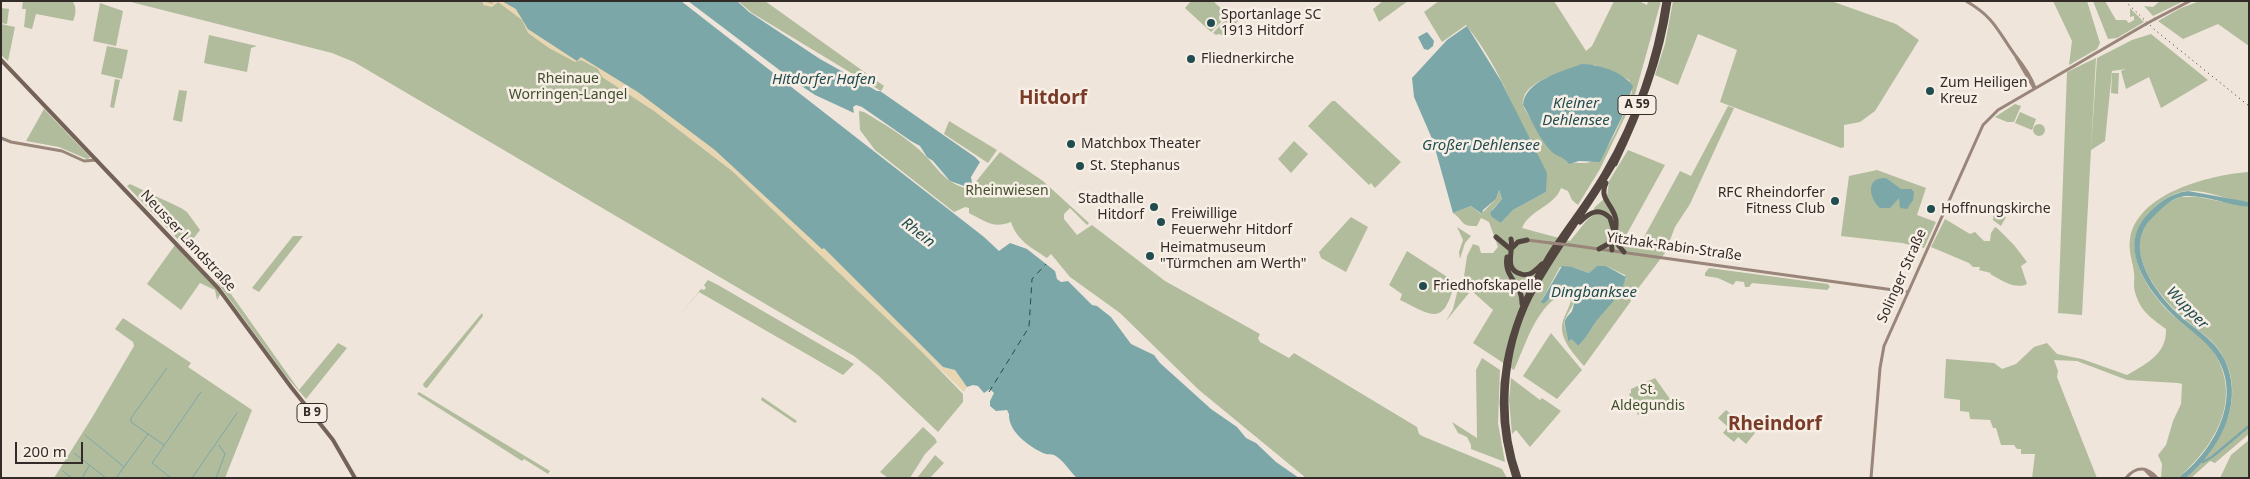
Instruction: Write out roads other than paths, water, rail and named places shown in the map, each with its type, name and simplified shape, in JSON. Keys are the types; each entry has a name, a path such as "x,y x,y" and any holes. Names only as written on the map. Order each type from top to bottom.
{"highway":[{"name":"A 59","path":"1515,478 1504,428 1505,376 1522,307 1549,256 1596,188 1625,133 1650,69 1665,1"},
{"name":"A 59","path":"1508,360 1517,330 1531,296 1615,162 1634,124 1658,55 1669,1"},
{"path":"1599,249 1612,240 1616,218 1606,202 1603,192 1615,162"},
{"path":"1573,230 1592,213 1603,212 1612,221 1612,250"},
{"path":"1496,237 1510,248"},
{"path":"1511,238 1510,262 1514,270 1519,274 1529,274 1536,271 1549,256"},
{"path":"1522,307 1520,289 1507,272 1506,266 1510,248 1518,242 1527,240"},
{"path":"1612,240 1624,252"},
{"name":"A 59","path":"1505,376 1508,432 1519,478"}],"main road":[{"path":"1966,1 1985,14 1995,24 2035,88"},
{"name":"Solinger Straße","path":"1872,478 1882,352 1983,125 1998,110 2146,24 2190,1"},
{"name":"Neusser Landstraße","path":"1,60 218,288 285,379 334,440 355,478"},
{"path":"1,138 12,142 62,151 84,161 98,160"},
{"name":"Yitzhak-Rabin-Straße","path":"1511,238 1833,280 1908,292"},
{"path":"2126,478 2135,469 2143,469 2155,477"}],"water":[{"name":"Rhein","path":"502,1 681,1 984,237 999,251 1010,243 1027,249 1055,271 1057,279 1061,282 1068,281 1092,305 1097,306 1111,317 1131,344 1154,355 1160,363 1211,409 1237,427 1246,438 1256,443 1276,462 1299,478 1077,478 1057,457 1044,454 1025,442 1015,432 1007,410 996,411 990,406 994,393 990,389 984,393 978,386 967,387 955,370 943,367 824,248 822,249 715,150 638,92 581,57 577,61 528,29 516,9"},
{"name":"Hitdorfer Hafen","path":"688,1 737,1 749,12 820,59 880,91 980,162 971,177 972,183 967,187 950,181 933,161 927,157 920,146 862,107 856,105 853,107 854,113 815,95"},
{"name":"Großer Dehlensee","path":"1467,26 1501,81 1547,173 1546,192 1513,210 1501,223 1492,217 1490,213 1502,199 1499,190 1496,199 1483,210 1482,214 1471,206 1453,213 1433,141 1414,97 1412,78 1447,40"},
{"path":"1427,32 1434,41 1433,46 1428,50 1424,49 1418,37"},
{"name":"Kleiner Dehlensee","path":"1582,64 1596,66 1617,73 1633,86 1622,117 1600,162 1579,161 1569,164 1565,159 1552,152 1546,145 1523,105 1530,89 1537,83"},
{"path":"1886,178 1901,189 1911,189 1914,192 1913,200 1907,209 1900,208 1899,198 1890,208 1880,208 1876,204 1871,189 1872,184 1879,179"},
{"path":"2188,191 2249,202 2249,207 2201,197 2180,197 2166,204 2143,230 2140,242 2141,254 2150,279 2166,302 2217,348 2227,365 2231,381 2232,397 2229,412 2217,441 2198,467 2186,478 2178,478 2191,467 2213,438 2221,422 2226,404 2227,387 2223,370 2214,353 2165,307 2147,283 2140,270 2135,242 2138,229 2146,216 2155,207 2170,196"},
{"name":"Dingbanksee","path":"1562,266 1572,267 1589,273 1597,266 1606,266 1626,277 1617,296 1578,346 1572,339 1568,341 1565,325 1574,304 1573,295 1569,287 1558,284 1556,292 1544,304 1541,302"}],"waterway":[{"path":"164,445 131,422 131,418 167,368"},
{"path":"171,478 152,463 201,392"},
{"path":"192,478 237,413"},
{"path":"2203,462 2212,457 2249,426"},
{"path":"116,478 148,434"},
{"path":"85,435 123,466"},
{"path":"216,478 225,454 219,445"},
{"path":"74,453 106,478"},
{"path":"82,478 89,466"},
{"path":"63,471 72,478"}],"railway":[{"path":"2125,1 2155,30 2249,106"}],"place":[{"name":"Sportanlage SC 1913 Hitdorf","path":"1211,23"},
{"name":"Fliednerkirche","path":"1191,59"},
{"name":"Zum Heiligen Kreuz","path":"1930,91"},
{"name":"Matchbox Theater","path":"1071,144"},
{"name":"St. Stephanus","path":"1080,166"},
{"name":"RFC Rheindorfer Fitness Club","path":"1835,201"},
{"name":"Stadthalle Hitdorf","path":"1154,207"},
{"name":"Hoffnungskirche","path":"1931,209"},
{"name":"Freiwillige Feuerwehr Hitdorf","path":"1161,222"},
{"name":"Heimatmuseum \"Türmchen am Werth\"","path":"1150,256"},
{"name":"Friedhofskapelle","path":"1423,286"}],"district":[{"name":"Hitdorf","path":"1053,99"},
{"name":"Rheindorf","path":"1775,425"}],"park label":[{"name":"Rheinaue Worringen-Langel","path":"568,88"},
{"name":"Rheinwiesen","path":"1007,191"},
{"name":"St. Aldegundis","path":"1648,398"}],"water label":[{"name":"Wupper","path":"2187,308"}]}
